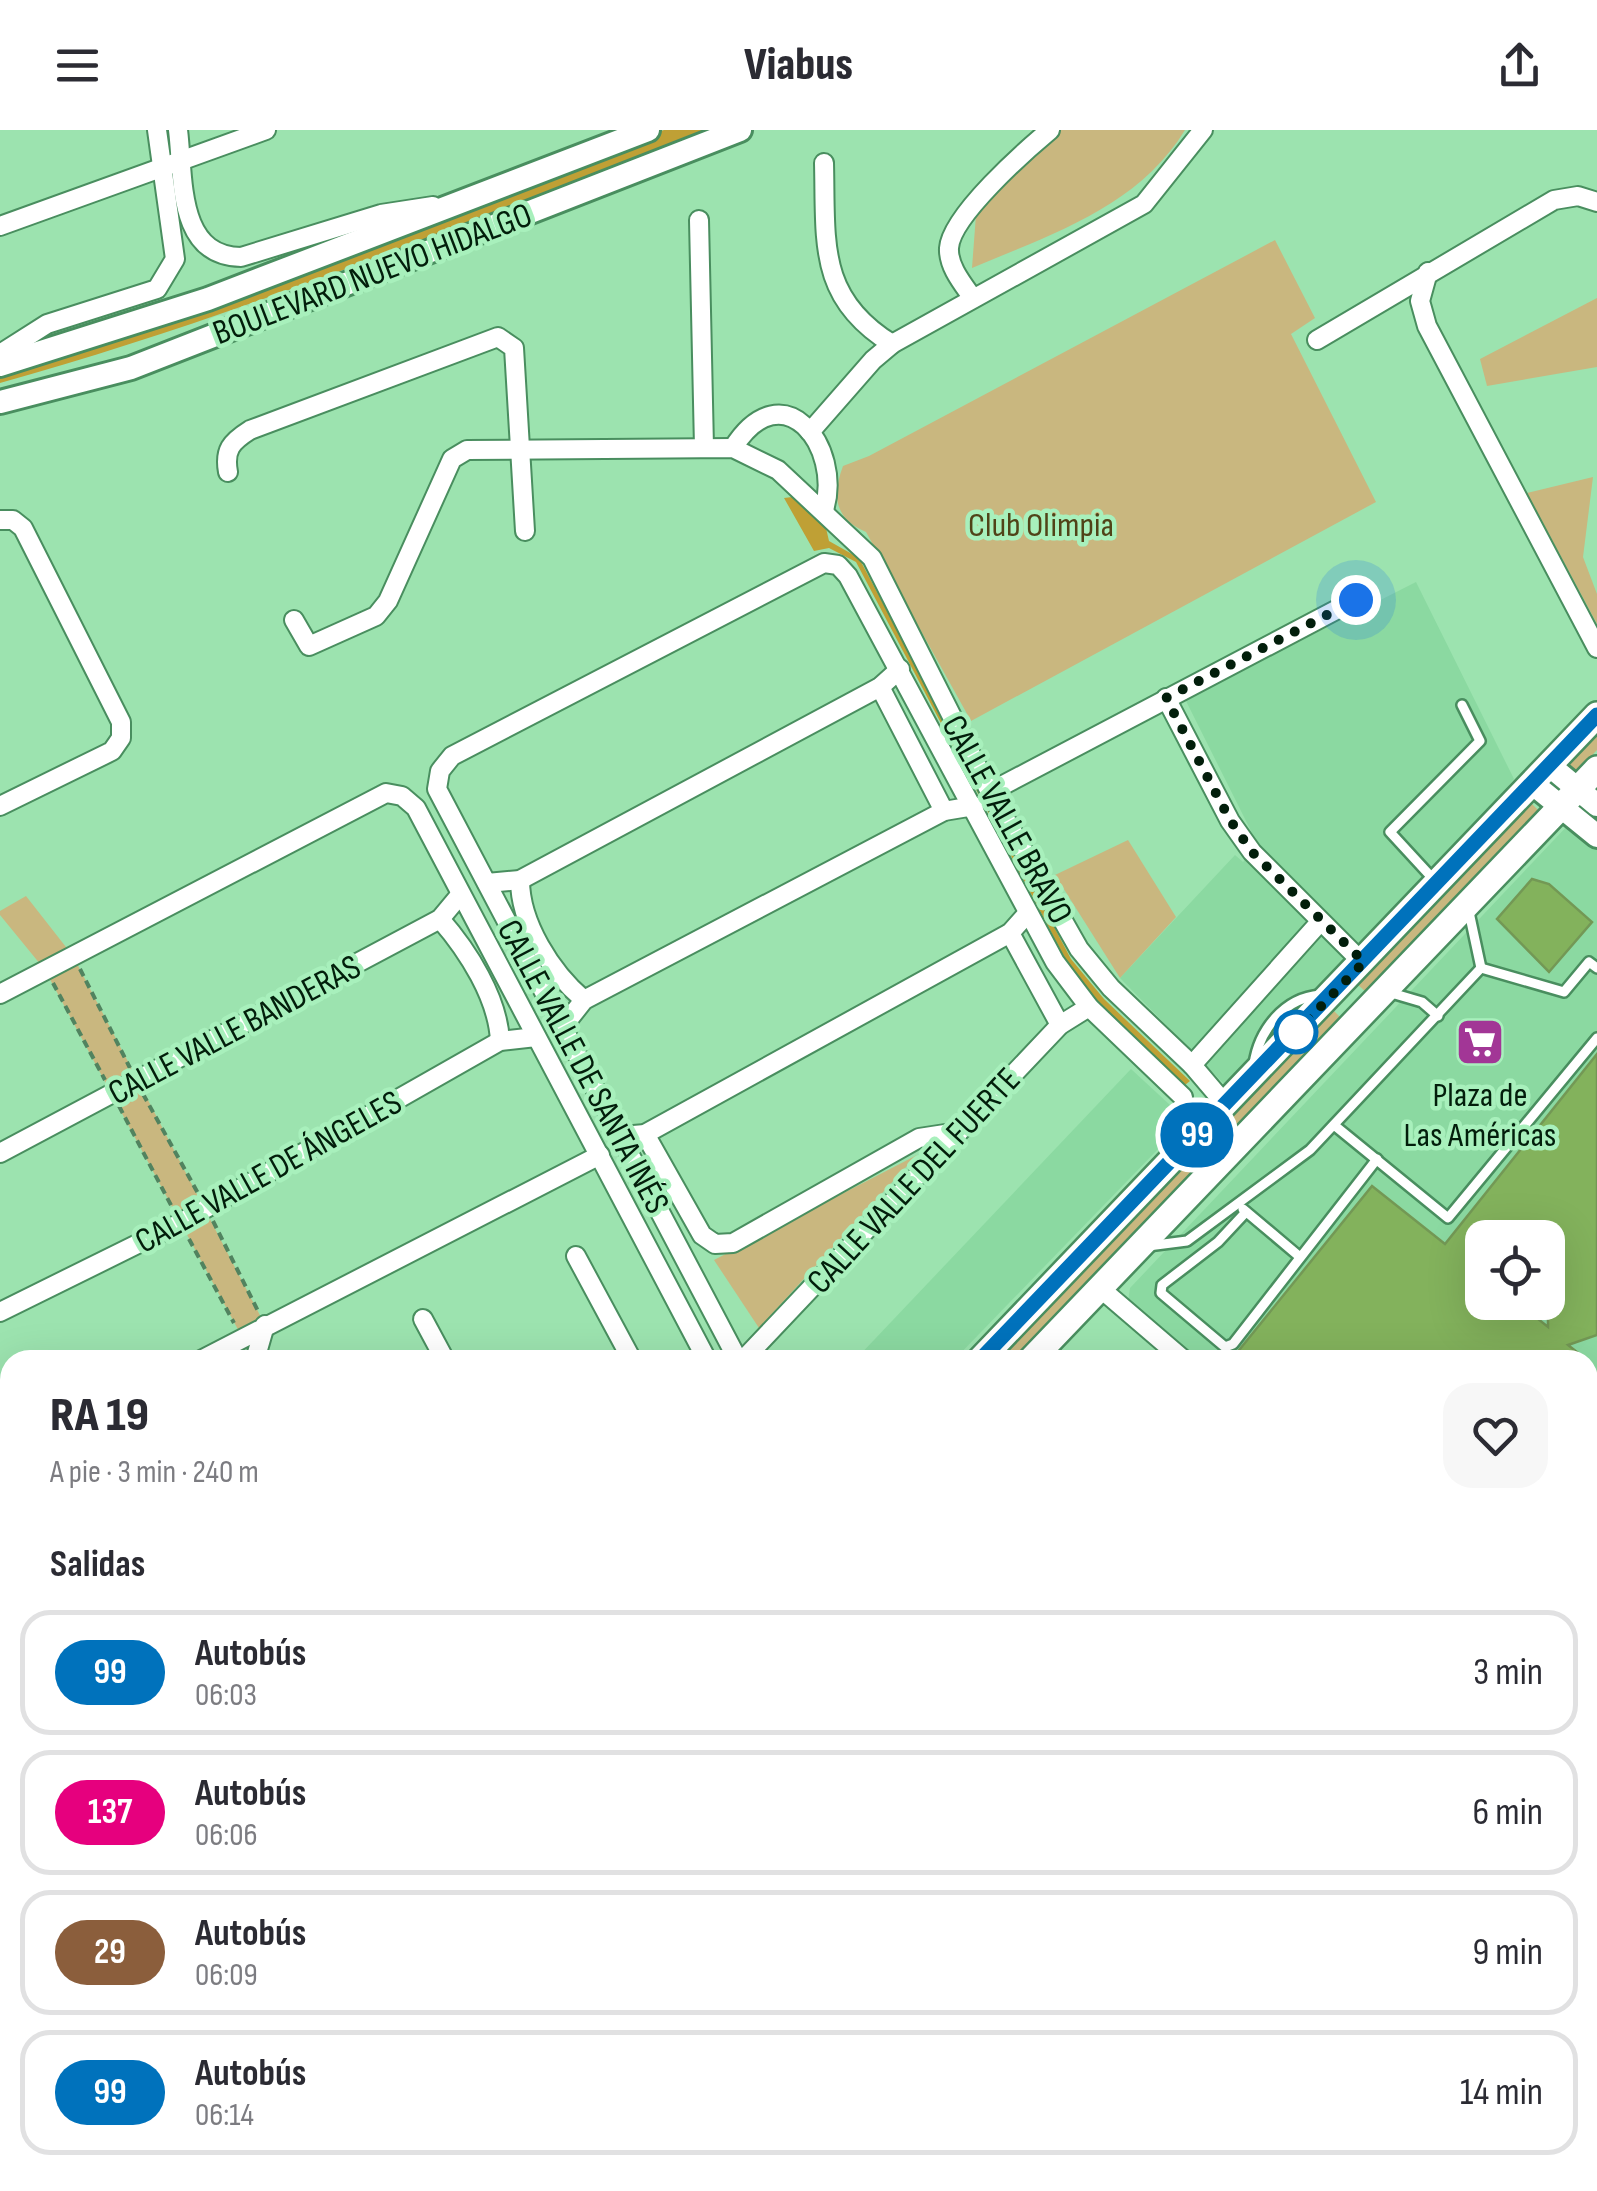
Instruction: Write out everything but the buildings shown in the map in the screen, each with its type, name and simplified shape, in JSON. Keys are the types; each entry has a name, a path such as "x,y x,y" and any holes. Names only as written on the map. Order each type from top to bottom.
{"main road":[{"path":"990,1350 1597,715"},
{"path":"1041,1350 1468,907 1579,801 1597,769"},
{"path":"1335,992 1364,1014"}],"street":[{"path":"157,130 162,170 179,214 201,242 224,257 241,257 381,214 468,200"},
{"path":"0,354 47,324 157,289 175,259 182,162 178,130"},
{"path":"0,226 266,130"},
{"name":"BOULEVARD NUEVO HIDALGO","path":"0,365 208,300 648,130"},
{"name":"BOULEVARD NUEVO HIDALGO","path":"0,402 130,368 740,130"},
{"path":"972,297 955,272 949,248 958,226 1023,152 1050,130"},
{"path":"810,432 892,344 1144,204 1203,130"},
{"path":"824,163 826,252 832,281 846,307 867,328 892,344"},
{"path":"1317,340 1554,200 1578,196 1597,202"},
{"path":"699,220 704,446"},
{"path":"1428,272 1420,301 1427,326 1597,648"},
{"path":"228,472 225,457 233,440 250,430 498,337 514,348 523,447 525,531"},
{"path":"294,620 309,646 376,616 388,601 452,459 467,450 732,448 746,426 765,414 786,415 810,432 823,452 830,491 824,510"},
{"name":"CALLE VALLE BRAVO","path":"732,448 778,470 872,558 990,792 1079,948 1111,988 1192,1065 1226,1105"},
{"path":"0,520 13,520 22,528 121,722 122,738 112,751 0,806"},
{"name":"CALLE VALLE BRAVO","path":"440,771 452,756 523,719 824,563 838,564 900,669 1028,914 1089,1007 1184,1097"},
{"path":"990,792 1356,600"},
{"path":"487,883 520,880 880,687 900,669"},
{"path":"880,687 944,810"},
{"path":"1166,698 1230,820 1252,852 1364,962"},
{"name":"CALLE VALLE DE SANTA INÉS","path":"440,771 438,790 520,952 736,1350"},
{"path":"1541,775 1579,801 1597,836"},
{"name":"CALLE VALLE DE SANTA INÉS","path":"73,956 386,793 402,796 416,808 701,1350"},
{"path":"561,1029 584,1000 944,810 974,806"},
{"path":"520,880 520,904 561,980 584,1000"},
{"name":"CALLE VALLE BANDERAS","path":"0,1153 440,919 460,895"},
{"path":"622,1136 645,1134 1010,933 1028,914"},
{"path":"440,919 458,939 499,1017 500,1041"},
{"path":"1192,1065 1320,922"},
{"path":"1010,933 1060,1026"},
{"path":"498,963 520,952"},
{"path":"0,994 73,956"},
{"name":"CALLE VALLE DEL FUERTE","path":"751,1350 1060,1026 1089,1007"},
{"name":"CALLE VALLE DE ÁNGELES","path":"0,1312 180,1223 500,1041 536,1037"},
{"path":"645,1134 702,1235 715,1244 733,1243 919,1138 958,1132"},
{"path":"220,1350 600,1155"},
{"path":"576,1256 627,1350"},
{"path":"1100,1288 1172,1350"},
{"path":"423,1319 440,1350"},
{"path":"258,1350 266,1324"}],"lane":[{"path":"1438,884 1390,832 1480,741 1462,705"},
{"path":"1468,907 1481,968"},
{"path":"1481,968 1564,992 1589,962 1597,968"},
{"path":"1139,1248 1187,1240 1241,1208 1310,1150 1481,968"},
{"path":"1386,992 1422,1002 1438,1016"},
{"path":"1334,1125 1448,1218 1597,1038"},
{"path":"1241,1208 1218,1242 1162,1285 1161,1292 1225,1347 1233,1344 1377,1158"},
{"path":"1241,1208 1300,1257"}],"path":[{"path":"73,956 266,1324"},
{"path":"46,970 242,1338"}],"shaded area":[{"path":"664,130 705,130 268,298 0,383 0,370 254,290"},
{"path":"792,497 826,528 829,541 859,558 1071,959 1104,999 1190,1081 1185,1085 1099,1003 1067,962 856,562 829,548 814,551 784,498"},
{"path":"1416,582 1514,779 1452,853 1349,956 1229,1089 1120,978 1235,855 1243,862 1258,845 1185,699"},
{"name":"Plaza de Las Américas","path":"1570,823 1597,846 1597,1350 1186,1350 1128,1302 1130,1288"},
{"path":"1131,1069 1183,1117 1162,1145 964,1350 864,1350"}],"green space":[{"path":"1058,130 1185,130 1166,157 1118,199 1062,230 972,268 976,215 1040,143"},
{"name":"Club Olimpia","path":"1275,240 1315,318 1291,334 1376,502 971,721 866,532 842,513 837,487 843,466 869,456"},
{"path":"1597,298 1597,367 1487,386 1480,359"},
{"path":"1593,477 1583,557 1597,594 1597,624 1527,493"},
{"path":"1597,734 1597,750 1576,772 1567,764"},
{"path":"1531,803 1540,812 1366,992 1357,984"},
{"path":"1128,840 1176,917 1120,978 1055,875"},
{"path":"26,896 73,956 265,1325 242,1337 45,970 0,915 0,911"},
{"path":"1332,1009 1341,1018 1023,1350 1006,1350"},
{"path":"917,1155 759,1328 714,1260"}],"bus line":[{"name":"99","path":"990,1350 1597,715"}],"place":[{"name":"Plaza de Las Américas","path":"1480,1042"}],"route":[{"path":"1296,1032 1364,962 1252,852 1230,820 1166,698 1356,600"}]}
